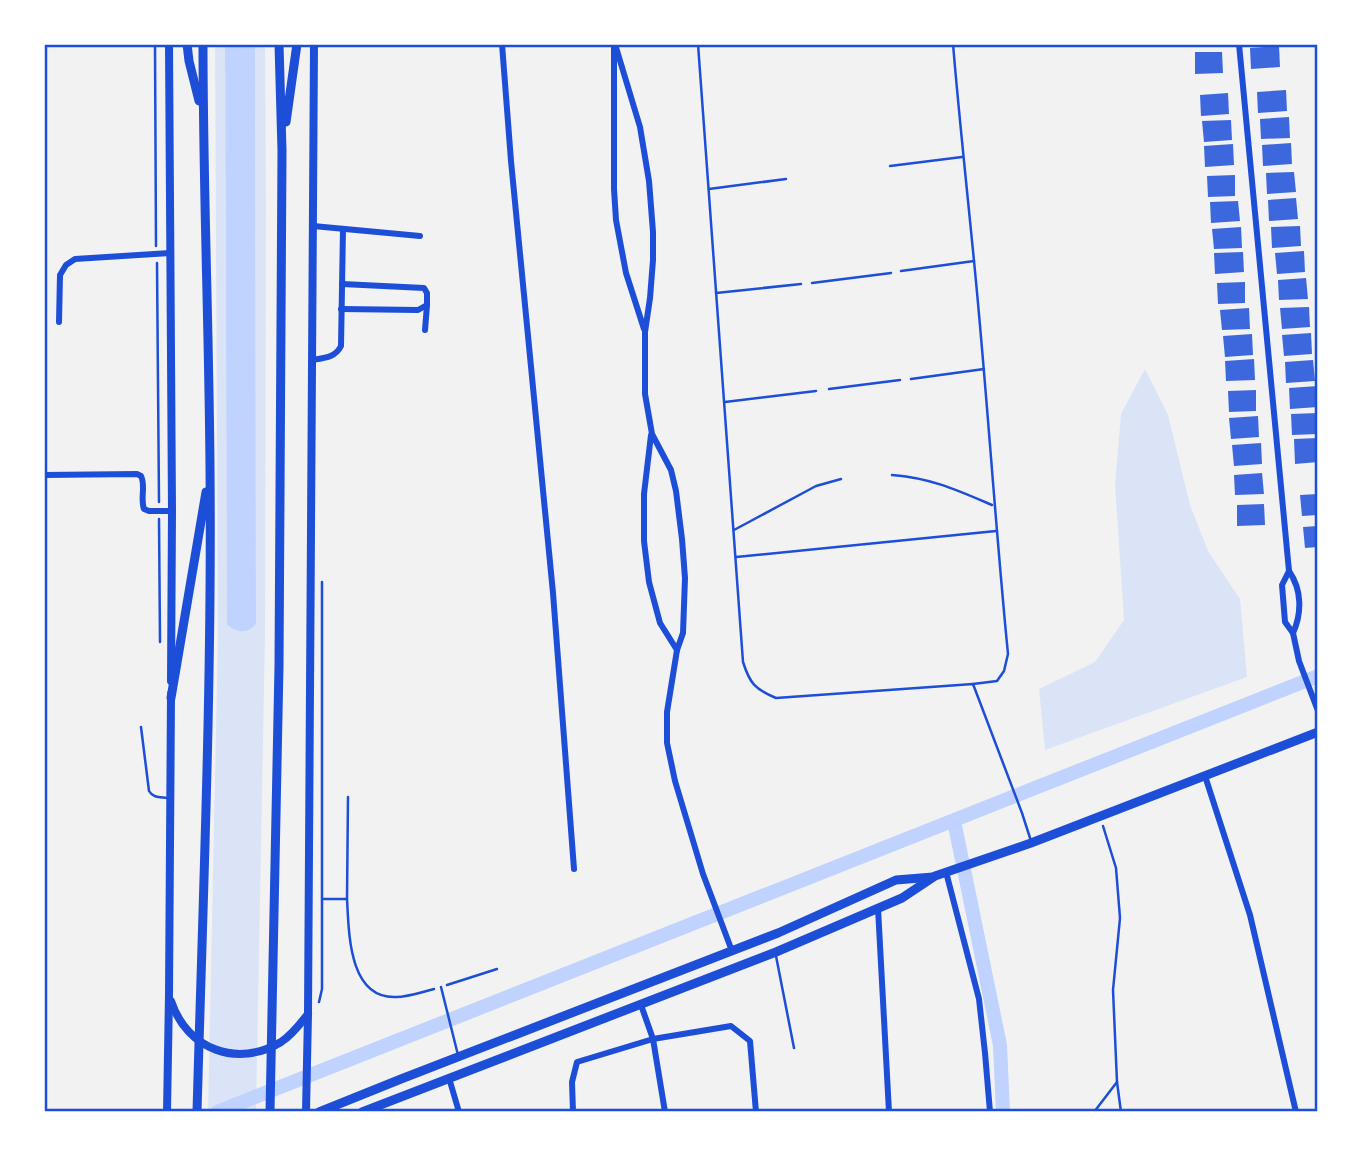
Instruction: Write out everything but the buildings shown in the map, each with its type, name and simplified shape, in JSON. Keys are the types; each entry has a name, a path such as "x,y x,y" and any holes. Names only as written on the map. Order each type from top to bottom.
{"main road":[{"path":"187,44 203,116"},
{"path":"197,1112 209,677 210,467 203,44"},
{"path":"270,1112 279,666 282,151 279,44"},
{"path":"282,151 297,44"},
{"path":"171,698 210,467"},
{"path":"319,1112 778,933 896,880 934,876 1031,843 1318,732"},
{"path":"362,1112 776,953 902,898 934,876"}],"street":[{"path":"167,1111 172,511 169,44"},
{"path":"306,1109 314,44"},
{"path":"502,44 574,869"},
{"path":"615,44 616,220 626,273 645,332"},
{"path":"615,44 640,127 649,181 653,232 650,298 645,332 645,394 652,434 644,494 644,541 649,582 660,622 677,650"},
{"path":"1239,44 1289,571 1297,584 1300,618 1293,633"},
{"path":"313,226 420,236"},
{"path":"312,360 333,356 341,346 342,229"},
{"path":"59,322 60,275 66,265 75,260 170,253"},
{"path":"342,284 424,288 427,293 425,330"},
{"path":"341,309 418,310 426,305"},
{"path":"652,434 671,470 676,491 685,578 683,634 677,650 667,712 667,743 698,859 732,951"},
{"path":"44,475 141,475 144,509 172,511"},
{"path":"1289,571 1282,585 1285,622 1293,633 1299,661 1318,711"},
{"path":"1205,776 1250,915 1296,1112"},
{"path":"946,872 979,999 989,1109"},
{"path":"878,908 889,1112"},
{"path":"169,995 175,1013 191,1035 215,1050 241,1055 261,1052 283,1041 308,1014"},
{"path":"641,1005 653,1040 665,1112"},
{"path":"573,1112 572,1082 577,1062 653,1040 731,1026 750,1041 756,1112"},
{"path":"449,1078 458,1112"}],"lane":[{"path":"698,44 743,662 748,679 759,691 776,698 973,684 997,681 1004,671 1008,654 953,44"},
{"path":"890,166 962,157"},
{"path":"709,188 786,179"},
{"path":"901,271 974,261"},
{"path":"812,283 891,273"},
{"path":"716,293 801,284"},
{"path":"911,379 984,369"},
{"path":"829,389 900,380"},
{"path":"724,402 816,391"},
{"path":"892,475 917,477 943,484 994,506"},
{"path":"734,530 817,486 841,479"},
{"path":"736,557 996,531"},
{"path":"973,684 1031,843"},
{"path":"141,727 149,791 155,797 170,798"},
{"path":"776,953 793,1048"},
{"path":"441,987 458,1057"}],"path":[{"path":"155,44 160,648"},
{"path":"348,797 347,899 350,945 357,971 370,989 385,997 397,998 497,969"},
{"path":"1100,816 1116,868 1120,918 1113,990 1121,1112"},
{"path":"309,900 347,899"},
{"path":"1094,1112 1117,1082"},
{"path":"44,1101 46,1112"}],"shaded area":[{"path":"215,44 225,44 227,623 242,631 256,624 255,44 265,44 265,635 256,1112 208,1112 218,635"},
{"path":"1145,369 1168,415 1190,505 1208,551 1240,599 1247,677 1045,750 1039,689 1095,662 1124,620 1115,485 1121,414"}],"water":[{"path":"225,44 255,44 256,624 242,631 227,624"}],"waterway":[{"path":"217,1112 1318,676"},
{"path":"954,821 1000,1045 1003,1112"}]}
